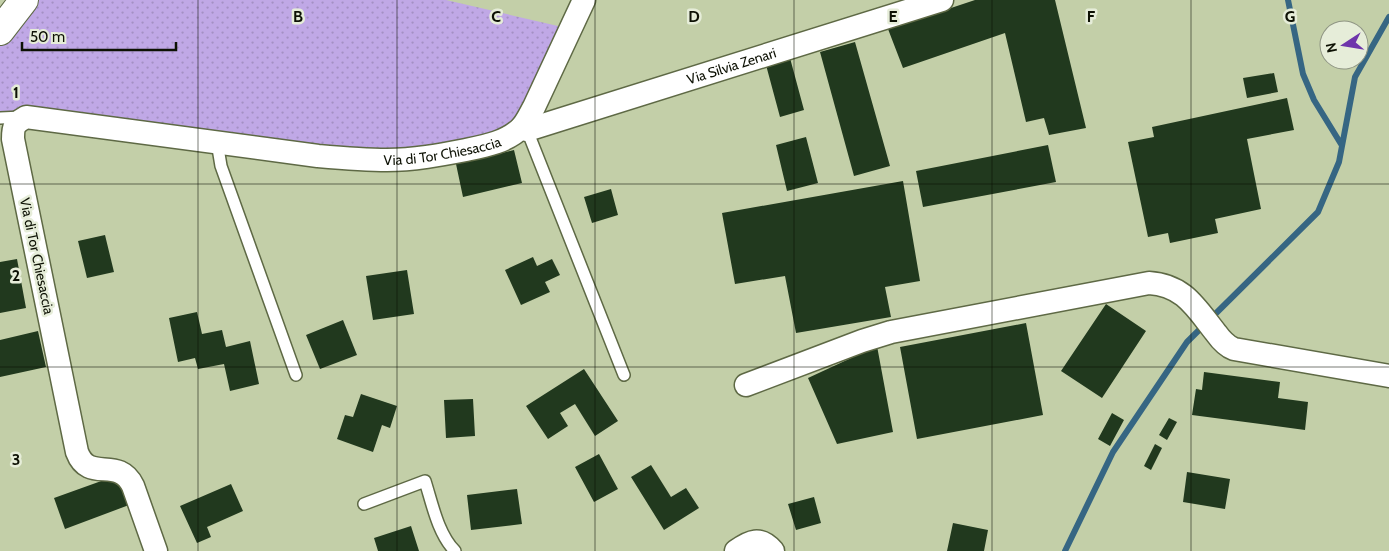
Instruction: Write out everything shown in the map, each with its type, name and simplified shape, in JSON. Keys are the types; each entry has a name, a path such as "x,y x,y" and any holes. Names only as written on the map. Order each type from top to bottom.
{"highway":[{"path":"0,31 24,0"}],"street":[{"name":"Via di Tor Chiesaccia","path":"156,551 133,486 127,476 117,471 90,468 82,462 77,452 13,139 14,126 18,121 26,117 318,156 388,160 444,154 486,146 524,128 584,0"},
{"name":"Via Silvia Zenari","path":"524,128 942,0"},
{"path":"746,385 883,334 1148,283 1171,287 1190,300 1230,348 1389,376"},
{"path":"736,551 748,543 758,541 764,542 773,551"}],"lane":[{"path":"0,118 26,117"},
{"path":"524,128 624,374"},
{"path":"217,142 221,166 296,375"},
{"path":"364,504 425,480 442,532 455,551"}],"shaded area":[{"path":"24,0 446,0 571,29 527,120 443,162 0,118 0,31"}],"building":[{"path":"975,0 1055,0 1086,128 1049,135 1044,118 1026,122 1005,33 903,68 888,29"},
{"path":"855,42 890,166 854,176 820,52"},
{"path":"790,58 804,110 780,117 766,65"},
{"path":"1274,73 1278,92 1247,98 1243,78"},
{"path":"1287,98 1294,130 1247,139 1261,209 1215,219 1218,233 1170,243 1168,233 1148,237 1128,142 1154,137 1152,127"},
{"path":"806,137 818,183 787,191 776,145"},
{"path":"1048,145 1056,182 923,207 916,171"},
{"path":"514,150 522,183 463,197 456,164"},
{"path":"903,181 920,281 885,287 891,317 796,333 785,276 735,284 722,213"},
{"path":"611,189 618,215 592,223 584,197"},
{"path":"105,235 114,272 87,278 78,241"},
{"path":"533,257 537,266 552,259 560,275 545,282 550,292 521,305 505,270"},
{"path":"17,259 26,308 0,313 0,262"},
{"path":"407,270 414,314 373,320 366,276"},
{"path":"1106,304 1146,331 1102,398 1061,371"},
{"path":"197,312 202,334 222,330 226,347 250,341 259,384 230,391 224,364 198,369 195,358 178,362 169,318"},
{"path":"343,320 357,355 320,369 306,335"},
{"path":"1026,323 1043,415 917,439 900,347"},
{"path":"38,331 46,367 0,377 0,340"},
{"path":"877,346 893,432 837,444 808,378"},
{"path":"584,369 618,421 595,436 575,404 560,413 568,426 548,439 526,406"},
{"path":"1204,372 1280,382 1278,398 1308,402 1305,430 1192,415 1196,389 1202,390"},
{"path":"361,394 397,406 390,428 382,425 373,452 337,439 345,415 353,417"},
{"path":"473,399 475,436 446,438 444,400"},
{"path":"1112,413 1124,420 1110,446 1098,439"},
{"path":"1169,418 1177,422 1167,440 1159,435"},
{"path":"1155,444 1162,448 1151,470 1144,466"},
{"path":"599,454 618,489 594,502 575,467"},
{"path":"651,465 671,497 686,488 699,508 664,530 631,477"},
{"path":"1187,472 1230,479 1225,509 1183,502"},
{"path":"118,475 129,505 65,529 54,498"},
{"path":"231,484 243,511 207,527 211,537 197,543 180,506"},
{"path":"517,489 522,524 471,530 467,495"},
{"path":"814,497 821,523 796,530 788,504"},
{"path":"953,523 988,530 984,551 947,551"},
{"path":"411,526 419,551 378,551 374,538"}],"waterway":[{"path":"1288,0 1303,74 1314,100 1341,144"},
{"path":"1065,551 1113,452 1187,342 1318,212 1339,162 1355,77 1389,17"}]}
